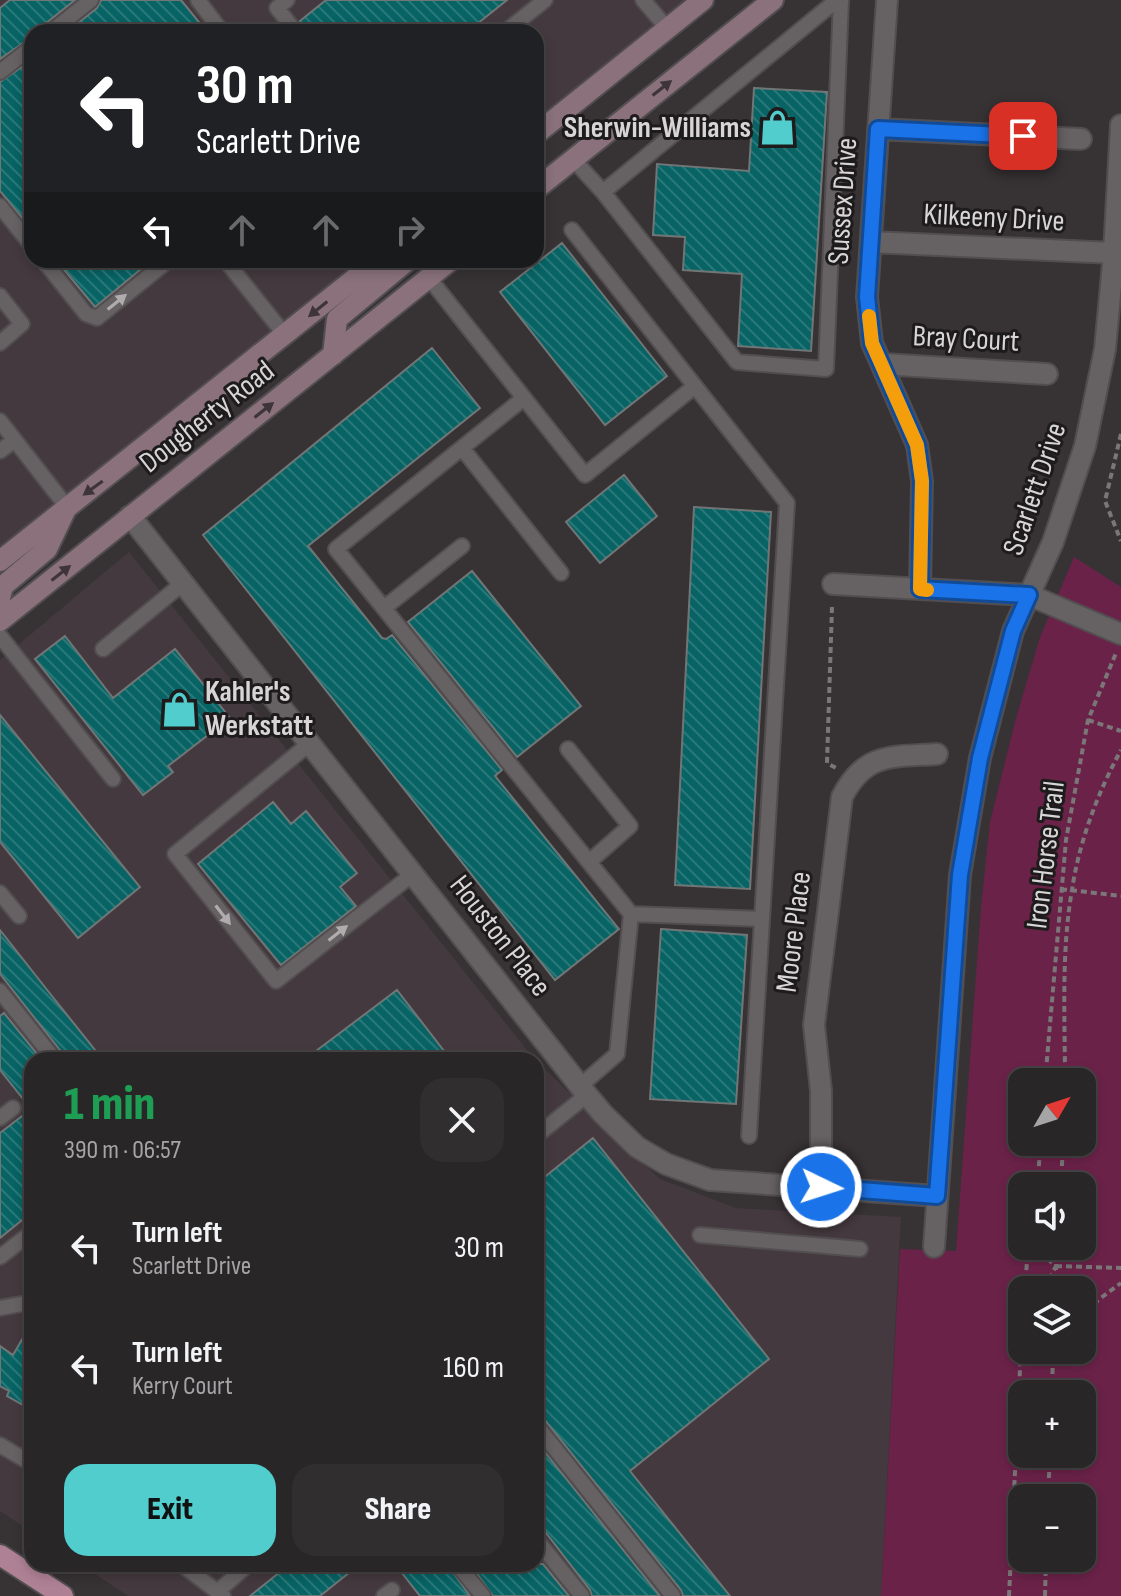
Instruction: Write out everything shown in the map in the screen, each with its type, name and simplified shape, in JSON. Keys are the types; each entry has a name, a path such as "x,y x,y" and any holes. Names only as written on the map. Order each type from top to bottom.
{"main road":[{"path":"544,128 703,0"},
{"path":"544,182 773,0"},
{"name":"Dougherty Road","path":"0,561 368,268"},
{"path":"333,355 337,319 398,268"},
{"name":"Dougherty Road","path":"0,621 441,268"},
{"path":"0,598 3,586 47,549 67,507"},
{"path":"0,1555 24,1571"},
{"path":"26,1572 63,1596"}],"street":[{"name":"Sussex Drive","path":"887,0 867,297 872,343 917,445 922,481 920,589"},
{"name":"Scarlett Drive","path":"934,1247 960,875 980,758 1013,631 1053,542 1085,446 1105,349 1121,125"},
{"path":"878,129 1081,139"},
{"name":"Kilkeeny Drive","path":"871,242 1114,253"},
{"name":"Bray Court","path":"882,364 1047,374"},
{"name":"Houston Place","path":"130,516 584,1091 637,1147 666,1164 710,1180 937,1196"},
{"path":"833,584 1029,595 1121,634"},
{"path":"850,781 865,766 882,758 937,754"},
{"name":"Moore Place","path":"821,1187 821,1091 814,1025 837,822 842,797 850,781"}],"lane":[{"path":"61,24 91,0"},
{"path":"198,0 216,24"},
{"path":"287,0 277,8 290,24"},
{"path":"515,24 545,0"},
{"path":"643,0 667,28"},
{"path":"603,192 839,0"},
{"path":"572,158 603,192 737,362 826,369 839,0"},
{"path":"0,72 24,53"},
{"path":"0,206 24,236"},
{"path":"572,230 787,503 749,1136"},
{"path":"49,268 86,314 97,318 159,268"},
{"path":"231,268 285,335"},
{"path":"429,278 585,475 695,386"},
{"path":"0,296 22,324 0,343"},
{"path":"524,398 336,549 631,914 617,1054 544,1128"},
{"path":"0,421 67,507"},
{"path":"0,451 15,440"},
{"path":"462,448 561,573"},
{"path":"384,608 462,546"},
{"path":"103,649 182,584"},
{"path":"0,636 113,779"},
{"path":"309,744 175,854 276,981 413,874"},
{"path":"568,749 630,826 589,862"},
{"path":"0,893 19,916"},
{"path":"631,914 762,919"},
{"path":"0,991 49,1052"},
{"path":"0,1118 13,1108"},
{"path":"700,1235 860,1249"},
{"path":"0,1257 24,1238"},
{"path":"0,1308 24,1304"},
{"path":"544,1435 673,1596"},
{"path":"0,1445 24,1459"},
{"path":"544,1549 582,1596"},
{"path":"192,1572 220,1593 241,1572"},
{"path":"464,1572 483,1596"}],"path":[{"path":"1121,434 1105,501 1121,541"},
{"path":"833,584 827,763 850,781"},
{"name":"Iron Horse Trail","path":"1046,1068 1066,840 1088,720 1121,642"},
{"path":"1088,720 1121,731"},
{"path":"1065,1068 1071,890 1103,782 1121,750"},
{"path":"1061,889 1121,896"},
{"path":"1048,1260 1056,1266 1121,1268"},
{"path":"1056,1260 1056,1276"},
{"path":"1051,1276 1056,1266"},
{"path":"1096,1302 1121,1283"},
{"path":"1009,1596 1021,1364"},
{"path":"1045,1596 1046,1572"}],"shaded area":[{"path":"0,0 703,0 544,128 544,24 24,24 24,268 368,268 0,561"},
{"path":"129,552 529,1052 24,1052 24,1527 0,1511 0,660"},
{"path":"1074,557 1121,587 1121,1596 881,1596 900,1249 956,1251 990,822 1040,637"},
{"path":"544,1069 660,1179 736,1208 901,1217 881,1596 128,1596 92,1572 544,1572"}],"building":[{"path":"10,0 75,0 45,24 24,24 24,42 0,59 0,8"},
{"path":"101,0 181,0 200,24 77,24 97,8"},
{"path":"326,0 507,0 477,24 302,24 300,21"},
{"path":"24,66 24,220 0,191 0,82"},
{"path":"754,88 827,92 811,351 738,346 742,274 683,270 685,237 653,235 657,164 749,171"},
{"path":"562,243 667,376 605,425 500,292 530,268 544,268 544,257"},
{"path":"63,268 142,268 95,307"},
{"path":"432,348 480,408 308,546 382,638 392,635 502,770 495,776 619,929 555,980 203,535"},
{"path":"624,475 657,516 600,563 566,522"},
{"path":"694,507 771,512 750,889 675,885"},
{"path":"472,571 581,706 517,757 408,622"},
{"path":"65,636 113,698 175,649 230,718 168,766 173,772 143,795 35,659"},
{"path":"0,715 140,887 78,938 0,842"},
{"path":"273,802 291,824 306,811 357,873 340,887 356,906 281,965 198,864"},
{"path":"661,929 747,935 736,1104 650,1099"},
{"path":"0,930 97,1052 61,1052 0,974"},
{"path":"397,990 445,1052 315,1052"},
{"path":"4,1013 36,1052 24,1052 24,1100 0,1070 0,1016"},
{"path":"24,1114 24,1218 0,1238 0,1133"},
{"path":"593,1138 769,1359 630,1471 730,1596 683,1596 544,1419 544,1178"},
{"path":"24,1336 24,1406 7,1396 9,1391 0,1386 0,1346 13,1355"},
{"path":"544,1451 660,1596 592,1596 544,1530"},
{"path":"544,1565 569,1596 493,1596 476,1572 544,1572"},
{"path":"280,1572 350,1572 320,1596 250,1596"},
{"path":"401,1572 453,1572 470,1596 420,1596"}],"slow traffic":[{"path":"869,316 872,343 917,445 922,481 920,589 927,590"}],"place":[{"name":"Sherwin-Williams","path":"777,128"},
{"name":"Kahler's Werkstatt","path":"179,709"}],"route":[{"path":"821,1187 937,1196 960,875 980,758 1013,631 1029,595 920,589 922,481 917,445 872,343 867,297 878,129 1023,136"}]}
